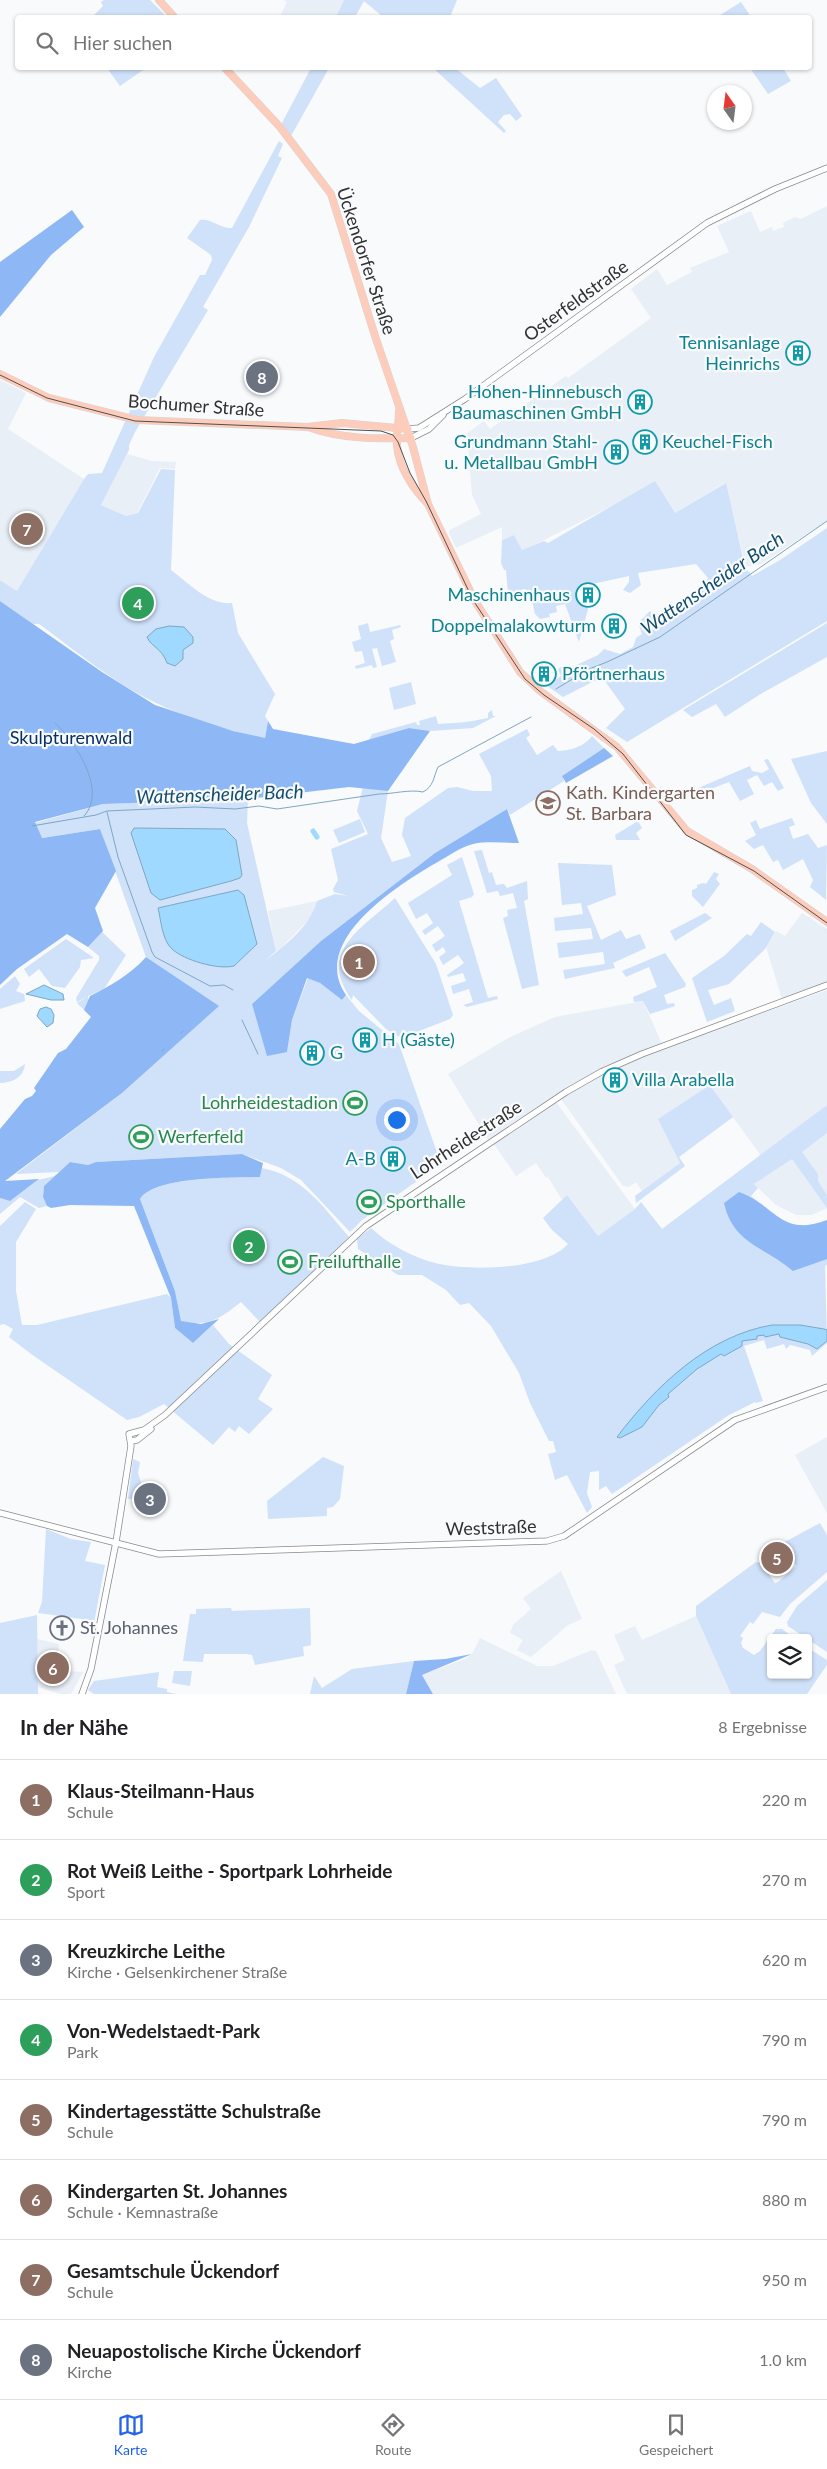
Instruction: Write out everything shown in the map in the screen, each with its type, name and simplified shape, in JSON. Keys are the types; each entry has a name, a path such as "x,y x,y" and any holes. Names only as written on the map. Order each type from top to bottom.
{"main road":[{"path":"159,0 172,15"},
{"name":"Ückendorfer Straße","path":"227,70 265,110 328,188 399,408 411,438"},
{"name":"Bochumer Straße","path":"0,374 49,398 132,420 307,427 342,423 408,429"},
{"name":"Ückendorfer Straße","path":"397,439 399,408"},
{"name":"Bochumer Straße","path":"307,427 327,434 397,439 411,438"},
{"path":"411,438 428,504"},
{"path":"397,439 399,456 407,476 428,504 475,601 519,670 530,683 618,747 687,831 752,869 827,922"}],"street":[{"name":"Osterfeldstraße","path":"408,429 419,428 444,413 725,213 775,189 827,168"},
{"name":"Osterfeldstraße","path":"411,438 429,429 444,413"},
{"name":"Lohrheidestraße","path":"153,1425 151,1430 131,1441 129,1434 140,1432 153,1425 359,1232 378,1217 561,1095 601,1072 642,1054 827,986"},
{"name":"Weststraße","path":"0,1513 159,1554 553,1540 572,1530 735,1420 827,1387"},
{"path":"82,1694 91,1669 116,1542 131,1441"}],"shaded area":[{"path":"104,0 150,0 165,15 94,15 103,6 101,2"},
{"path":"284,0 344,0 337,15 280,15 287,2"},
{"path":"344,0 457,0 451,15 381,15 364,1 356,15 337,15"},
{"path":"741,2 750,15 720,15"},
{"path":"108,70 143,70 120,86"},
{"path":"310,70 328,70 291,136 282,123"},
{"path":"435,70 458,70 480,88 496,78 522,116 516,121 510,114 504,115 498,122 506,131 504,133"},
{"path":"751,70 784,70 791,81 768,94"},
{"path":"279,141 283,144 278,156 282,158 249,227 203,307 208,310 135,432 129,445 129,450 101,505 126,516 138,513 161,469 175,470 171,570 207,597 223,603 232,603 238,633 275,694 265,716 268,721 265,738 261,738 194,719 156,703 125,686 39,624 33,624 0,601 0,580 17,591 84,479 88,474 102,473 154,357 200,275 205,275 212,260 211,255 187,238 200,220 232,228"},
{"path":"827,206 827,521 761,564 746,567 725,483 675,513 620,502 522,551 514,535 502,540 502,527 456,548 449,533 450,530 481,514 472,495 468,445 462,437 484,421 490,429 566,376 568,378 651,318 631,289 657,269 667,285 692,272 690,268 729,252 717,226 751,211 760,232 772,227 773,231 784,227 783,223 795,217 801,219"},
{"path":"0,380 26,393 8,429 84,479 17,591 0,580"},
{"path":"127,454 152,461 176,462 175,469 160,468 137,513 126,516 101,505"},
{"path":"655,481 675,513 726,483 745,567 752,576 780,560 827,528 827,621 627,742 606,728 625,709 602,677 563,697 547,686 561,676 558,669 563,666 566,670 598,655 604,649 620,654 633,647 636,638 642,634 638,623 650,611 658,620 679,609 681,600 697,596 708,578 696,564 638,573 641,585 630,593 623,590 629,582 629,576 588,585 578,592 588,609 579,642 565,604 556,606 557,612 549,614 550,617 540,619 535,614 530,591 524,589 508,594 506,570 504,570 501,563 502,540 514,535 522,550 544,541 548,543"},
{"path":"368,623 370,632 400,625 401,627 392,630 394,639 390,641 396,662 382,666 377,648 372,649 377,667 373,668 372,665 356,669 355,666 365,663 362,651 355,652 352,642 361,639 358,626"},
{"path":"827,623 827,657 759,695 725,717 716,704 692,717 683,710"},
{"path":"169,626 184,627 193,637 193,643 183,650 183,659 175,666 167,663 162,654 147,637 156,629"},
{"path":"411,682 416,704 394,710 389,688"},
{"path":"492,710 493,716 496,716 473,728 430,731 409,728 369,740 372,734 416,722 417,725 420,725 419,721 436,716 438,724 463,722 488,718 488,713"},
{"path":"527,729 530,735 526,738 537,755 553,745 558,751 572,749 585,743 592,736 604,748 562,776 564,781 510,815 507,809 435,853 321,941 252,1004 287,1051 292,1020 308,978 320,983 342,1000 346,995 359,1011 399,1044 441,1164 362,1220 350,1232 301,1180 281,1168 242,1154 96,1162 88,1165 70,1162 59,1172 16,1174 122,1093 218,1006 146,957 100,829 41,838 35,823 103,804 248,799 247,823 276,951 266,960 304,926 317,901 335,894 348,896 334,892 333,889 338,880 331,849 368,834 357,811 363,787 388,791 381,838 392,862 411,856 402,835 405,818 448,788 457,787 473,791 492,791 491,776 479,754"},
{"path":"827,751 827,824 811,803 791,759"},
{"path":"768,759 784,788 778,791 772,782 764,786 757,775 747,780 754,794 740,801 729,782 693,796 691,791 750,766 752,771 762,773 769,769 764,760"},
{"path":"792,818 795,825 789,827 793,839 808,834 818,848 827,845 826,900 810,887 813,880 803,859 783,870 778,860 773,862 763,845 754,849 745,841 756,835 750,823 756,820 760,829"},
{"path":"360,819 365,832 339,843 333,830"},
{"path":"638,821 642,828 636,833 640,840 616,840 615,835"},
{"path":"134,828 225,829 236,840 242,875 240,878 231,881 160,900 151,893 131,833"},
{"path":"482,850 489,873 492,872 496,885 504,884 507,888 527,881 528,899 524,901 539,985 522,989 503,918 508,916 507,910 517,908 513,893 500,896 498,891 487,893 474,851"},
{"path":"462,857 474,894 472,897 459,901 488,998 497,996 498,999 467,1007 463,1005 473,1002 469,989 453,994 451,986 466,981 463,973 448,977 447,975 464,963 458,955 443,965 439,957 446,952 443,947 436,952 432,945 445,936 438,926 425,935 422,931 433,923 427,913 416,919 408,903 452,875 447,865"},
{"path":"558,863 612,865 616,895 587,906 601,940 621,930 626,939 640,934 646,948 613,963 615,968 565,979 563,970 605,964 603,952 559,958 557,943 593,939 591,928 555,931 554,918 583,914 581,903 562,905"},
{"path":"714,872 719,874 716,879 720,884 703,907 692,896 692,890 697,888 697,885 706,884"},
{"path":"238,890 244,895 257,944 234,966 219,967 201,963 184,957 172,949 164,935 158,908"},
{"path":"395,898 436,964 453,1015 450,1019 401,1038 386,1029 353,995 352,1000 342,983 339,968 341,954 348,942"},
{"path":"317,901 314,914 276,951 268,911"},
{"path":"705,913 712,918 675,941 670,931"},
{"path":"802,913 827,929 827,982 782,999 766,947 776,931 785,936"},
{"path":"761,922 775,932 765,949 729,984 708,990 714,1005 731,998 735,1011 707,1022 692,978 724,956 747,934 751,936"},
{"path":"102,932 126,955 104,989 77,1002 76,998 99,960 99,956 88,947"},
{"path":"66,939 94,958 81,960 80,967 65,988 52,986 39,969 29,977 24,969"},
{"path":"665,953 686,984 685,987 664,995 667,1004 674,1003 675,1006 650,1014 643,1001 634,1002 633,997 657,987 649,967 626,977 622,971"},
{"path":"15,976 20,984 16,991 24,994 25,1001 0,1009 0,989"},
{"path":"44,985 63,994 64,1000 51,1000 26,994"},
{"path":"827,990 827,1105 761,1156 710,1085 676,1153 680,1163 642,1191 636,1182 629,1187 623,1186 561,1099 593,1078 642,1056"},
{"path":"88,996 89,1002 84,1010 77,1003"},
{"path":"643,1001 662,1044 590,1075 489,1141 448,1074 508,1038 555,1017"},
{"path":"46,1007 51,1009 54,1015 53,1023 47,1027 37,1016 40,1009"},
{"path":"25,1064 20,1076 9,1082 0,1083 0,1071 14,1071"},
{"path":"710,1085 733,1117 679,1157 685,1166 636,1203 635,1196 680,1163 658,1119"},
{"path":"556,1102 635,1209 598,1236 567,1195 562,1200 548,1177 546,1178 536,1163 516,1176 494,1144"},
{"path":"827,1105 827,1133 802,1152 818,1174 818,1181 827,1195 827,1208 792,1159 754,1184 758,1188 751,1196 786,1222 804,1225 827,1220 827,1265 825,1266 827,1343 812,1356 810,1350 790,1345 786,1349 784,1344 767,1349 764,1340 744,1346 763,1401 755,1402 729,1415 612,1494 606,1486 599,1490 599,1471 590,1472 587,1493 592,1507 587,1513 567,1475 555,1480 548,1454 556,1452 553,1441 549,1441 530,1403 519,1373 491,1326 469,1303 460,1305 446,1290 422,1275 398,1275 358,1249 357,1239 371,1228 401,1249 435,1263 449,1266 485,1268 524,1264 557,1253 568,1244 552,1230 543,1218 567,1195 598,1236 635,1209 641,1202 662,1229"},
{"path":"827,1133 827,1208 812,1215 796,1215 776,1205 754,1184"},
{"path":"262,1168 276,1172 301,1185 321,1204 349,1237 260,1322 241,1302 220,1317 207,1322 181,1322 175,1291 140,1199 148,1191 177,1182 214,1178 260,1177"},
{"path":"55,1176 44,1186 43,1197 47,1206 39,1208 20,1197 0,1214 0,1198 10,1201 38,1180"},
{"path":"25,1202 36,1209 16,1242 16,1291 22,1325 37,1325 167,1294 171,1298 175,1328 193,1343 213,1325 229,1344 272,1375 258,1399 273,1409 249,1434 239,1426 235,1432 229,1427 213,1445 164,1404 139,1417 127,1420 9,1337 13,1329 4,1324 0,1325 0,1226"},
{"path":"772,1325 800,1325 824,1329 827,1330 827,1341 817,1349 808,1344 780,1337 779,1334 765,1337 764,1335 757,1336 757,1339 742,1341 742,1346 724,1356 721,1354 697,1369 668,1394 669,1397 659,1405 642,1427 620,1438 617,1437 648,1400 684,1366 726,1340 748,1331"},
{"path":"827,1437 827,1513 795,1455"},
{"path":"323,1457 344,1466 340,1499 333,1507 327,1508 327,1516 268,1519 267,1501"},
{"path":"133,1459 140,1462 138,1473 141,1482 138,1499 128,1499"},
{"path":"820,1523 827,1535 827,1572 790,1604 780,1617 762,1612 753,1624 750,1622 740,1636 743,1638 741,1643 743,1648 754,1655 760,1651 767,1641 767,1679 812,1679 812,1651 827,1660 827,1665 807,1694 731,1694 696,1616 696,1606 756,1562 761,1563 775,1583 778,1582 796,1566 781,1544"},
{"path":"46,1529 71,1539 91,1542 85,1561 105,1565 93,1628 82,1625 82,1619 38,1613 42,1602"},
{"path":"561,1571 582,1619 568,1625 531,1657 517,1650 523,1640 510,1633 513,1625 531,1609 523,1598"},
{"path":"827,1580 827,1652 812,1642 812,1634 800,1634 788,1626 787,1622 797,1606"},
{"path":"231,1608 232,1611 310,1608 311,1645 303,1647 304,1656 255,1665 252,1655 246,1654 204,1654 203,1662 183,1661 190,1614 196,1614 196,1609"},
{"path":"37,1615 38,1694 0,1694 0,1623"},
{"path":"696,1616 731,1694 627,1694 614,1665 625,1660 614,1635 635,1626 642,1640"},
{"path":"776,1629 782,1629 789,1634 772,1634"},
{"path":"480,1638 537,1666 553,1666 592,1650 596,1651 616,1694 433,1694 422,1675 465,1659 472,1654"},
{"path":"37,1639 59,1644 58,1665 69,1666 69,1671 83,1672 71,1694 61,1694 38,1687"},
{"path":"414,1661 406,1694 310,1694 314,1676 322,1688 352,1669"},
{"path":"174,1671 192,1671 190,1686 172,1683"},
{"path":"159,1672 157,1687 167,1689 167,1692 176,1694 94,1694 88,1690 94,1681"}],"green space":[{"path":"72,210 84,227 51,255 0,317 0,262"},
{"name":"Skulpturenwald","path":"0,601 102,672 155,705 233,731 265,738 268,721 273,729 354,744 409,728 430,731 388,791 349,787 248,799 103,804 35,822 42,838 100,829 116,871 95,908 103,931 88,947 67,934 17,969 0,985"},
{"path":"604,748 613,756 566,783 562,776"},
{"path":"507,809 519,843 484,843 463,847 419,873 380,901 362,918 348,936 339,955 338,975 346,995 342,1000 320,983 307,978 292,1020 287,1052 267,1056 252,1004 321,941 435,853"},
{"path":"146,957 219,1006 122,1093 5,1181 39,1179 10,1201 0,1198 0,1129 25,1099 32,1096 36,1091 34,1088 58,1053 66,1049 91,1017 84,1010 90,996 127,975"},
{"path":"242,1154 263,1163 260,1177 214,1178 177,1182 148,1191 140,1199 175,1291 181,1321 201,1324 219,1319 193,1343 175,1328 171,1298 134,1206 70,1205 51,1208 47,1206 43,1197 44,1186 70,1162 88,1165 96,1162"},
{"path":"739,1192 762,1204 779,1218 788,1222 799,1225 827,1220 827,1259 793,1271 751,1243 735,1228 728,1217 724,1203"},
{"path":"472,1654 422,1675 433,1694 406,1694 414,1661 445,1659"}],"waterway":[{"name":"Wattenscheider Bach","path":"556,689 589,669 660,637 827,521"},
{"name":"Wattenscheider Bach","path":"32,826 96,815 107,811 195,807 235,809 259,806 277,809 379,794 423,792 431,784 438,767 531,717"},
{"path":"55,723 79,754 91,780 90,806 84,816"},
{"path":"107,812 118,857 155,957 210,986 224,985 233,990"},
{"path":"313,831 317,837"},
{"path":"242,1020 258,1054"}],"tram line":[{"path":"0,375 47,398 135,421 381,431 393,435 473,600 525,679 544,695 594,729 623,754 686,835 754,871 827,923"}],"place":[{"name":"Tennisanlage Heinrichs","path":"798,353"},
{"name":"Neuapostolische Kirche Ückendorf","path":"262,377"},
{"name":"Hohen-Hinnebusch Baumaschinen GmbH","path":"640,402"},
{"name":"Keuchel-Fisch","path":"645,442"},
{"name":"Grundmann Stahl- u. Metallbau GmbH","path":"616,452"},
{"name":"Gesamtschule Ückendorf","path":"27,529"},
{"name":"Maschinenhaus","path":"588,595"},
{"name":"Von-Wedelstaedt-Park","path":"138,603"},
{"name":"Doppelmalakowturm","path":"614,626"},
{"name":"Pförtnerhaus","path":"544,674"},
{"name":"Kath. Kindergarten St. Barbara","path":"548,803"},
{"name":"Klaus-Steilmann-Haus","path":"359,962"},
{"name":"H (Gäste)","path":"365,1040"},
{"name":"G","path":"312,1053"},
{"name":"Villa Arabella","path":"615,1080"},
{"name":"Lohrheidestadion","path":"355,1103"},
{"name":"Werferfeld","path":"141,1137"},
{"name":"A-B","path":"393,1159"},
{"name":"Sporthalle","path":"369,1202"},
{"name":"Rot Weiß Leithe - Sportpark Lohrheide","path":"249,1246"},
{"name":"Freilufthalle","path":"290,1262"},
{"name":"Kreuzkirche Leithe","path":"150,1499"},
{"name":"Kindertagesstätte Schulstraße","path":"777,1558"},
{"name":"St. Johannes","path":"62,1628"},
{"name":"Kindergarten St. Johannes","path":"53,1668"}]}
